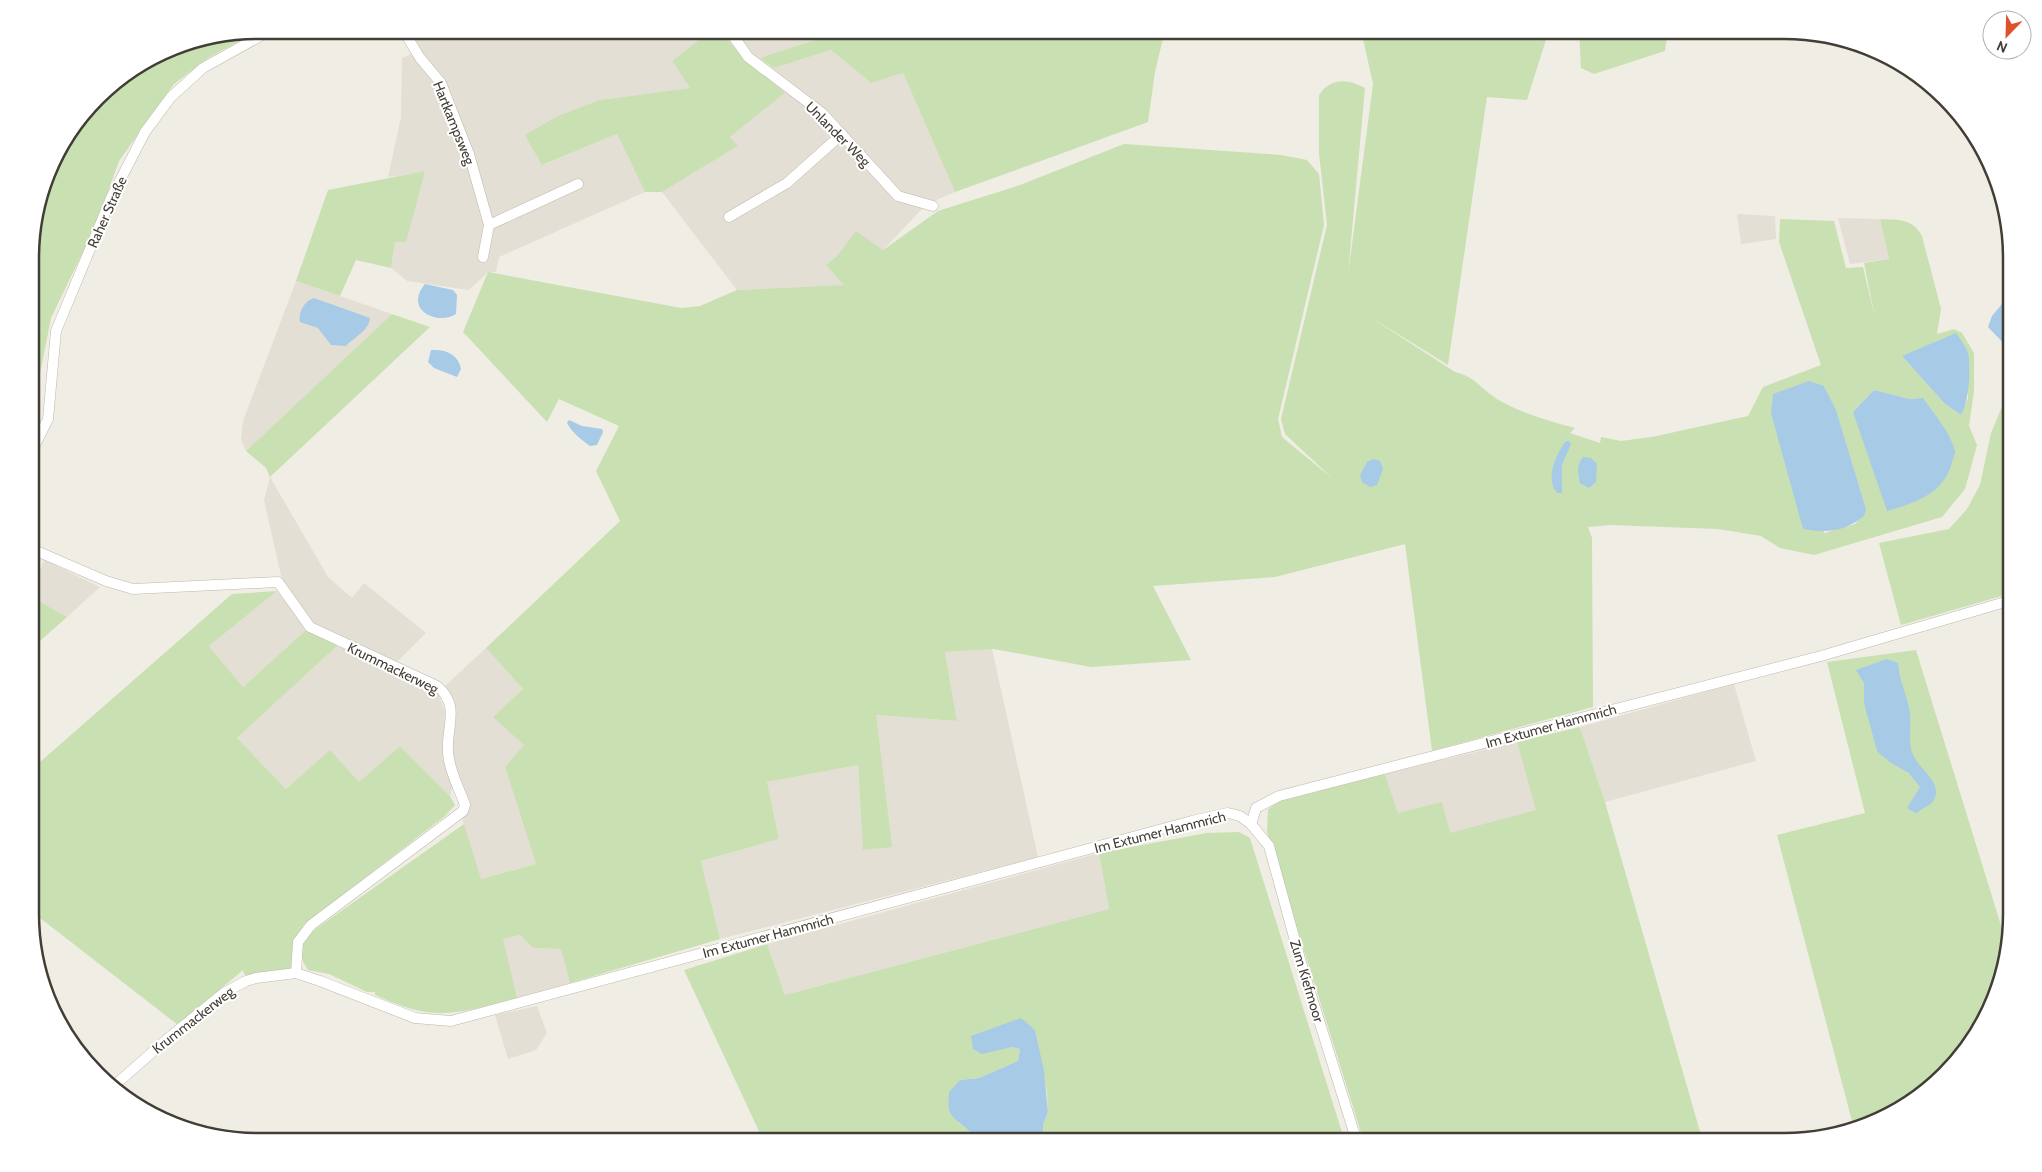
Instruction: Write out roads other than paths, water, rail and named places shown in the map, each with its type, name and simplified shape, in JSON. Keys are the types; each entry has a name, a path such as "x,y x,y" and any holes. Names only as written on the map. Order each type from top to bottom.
{"street":[{"name":"Raher Straße","path":"39,436 48,419 56,331 112,196 145,132 171,97 203,68 255,39"},
{"name":"Hartkampsweg","path":"408,39 420,58 441,83 469,154 489,225 483,257"},
{"name":"Unlander Weg","path":"735,39 748,57 822,113 898,196 933,206"},
{"path":"729,217 787,183 842,134"},
{"path":"489,225 578,184"},
{"name":"Krummackerweg","path":"39,552 106,581 133,589 278,582 310,627 437,686 447,694 451,708 448,751 450,765 465,805 463,811 311,925 298,942 296,973 246,981 224,993 166,1040 118,1083"},
{"name":"Im Extumer Hammrich","path":"296,973 415,1018 451,1022 1192,821 1228,814 1240,816 1251,824 1256,808 1279,796 1821,656 2003,603"},
{"name":"Zum Kiefmoor","path":"1251,824 1269,846 1302,966 1354,1133"}],"water":[{"path":"425,284 453,290 457,295 456,314 449,317 432,317 420,308 418,301 419,293"},
{"path":"314,298 370,318 367,327 346,346 331,345 318,328 300,322 302,308"},
{"path":"2003,303 2003,343 1988,327 1992,316"},
{"path":"1956,333 1969,356 1968,393 1961,415 1944,403 1902,356"},
{"path":"431,350 442,350 454,356 461,369 457,377 434,368 428,362"},
{"path":"1809,381 1824,386 1836,410 1866,509 1864,516 1857,521 1835,530 1803,529 1771,413 1773,394"},
{"path":"1874,390 1910,399 1923,398 1946,431 1955,452 1948,474 1935,490 1927,496 1887,511 1853,412"},
{"path":"569,420 582,426 602,429 603,432 597,445 590,446 577,436 567,423"},
{"path":"1566,441 1569,441 1571,444 1562,465 1562,493 1557,493 1552,480 1553,466"},
{"path":"1583,457 1591,458 1597,464 1596,482 1589,488 1580,483 1579,479 1578,467"},
{"path":"1373,459 1380,461 1383,469 1377,485 1370,487 1362,482 1360,475 1367,462"},
{"path":"1887,659 1898,663 1908,702 1910,745 1914,757 1936,788 1934,800 1916,813 1907,808 1920,787 1909,773 1891,763 1877,751 1864,703 1864,683 1856,670"},
{"path":"1021,1018 1035,1030 1044,1071 1048,1112 1043,1125 1043,1133 971,1133 951,1115 949,1110 949,1092 960,1080 979,1078 1018,1061 1020,1049 1012,1047 982,1054 973,1049 971,1036"}]}
